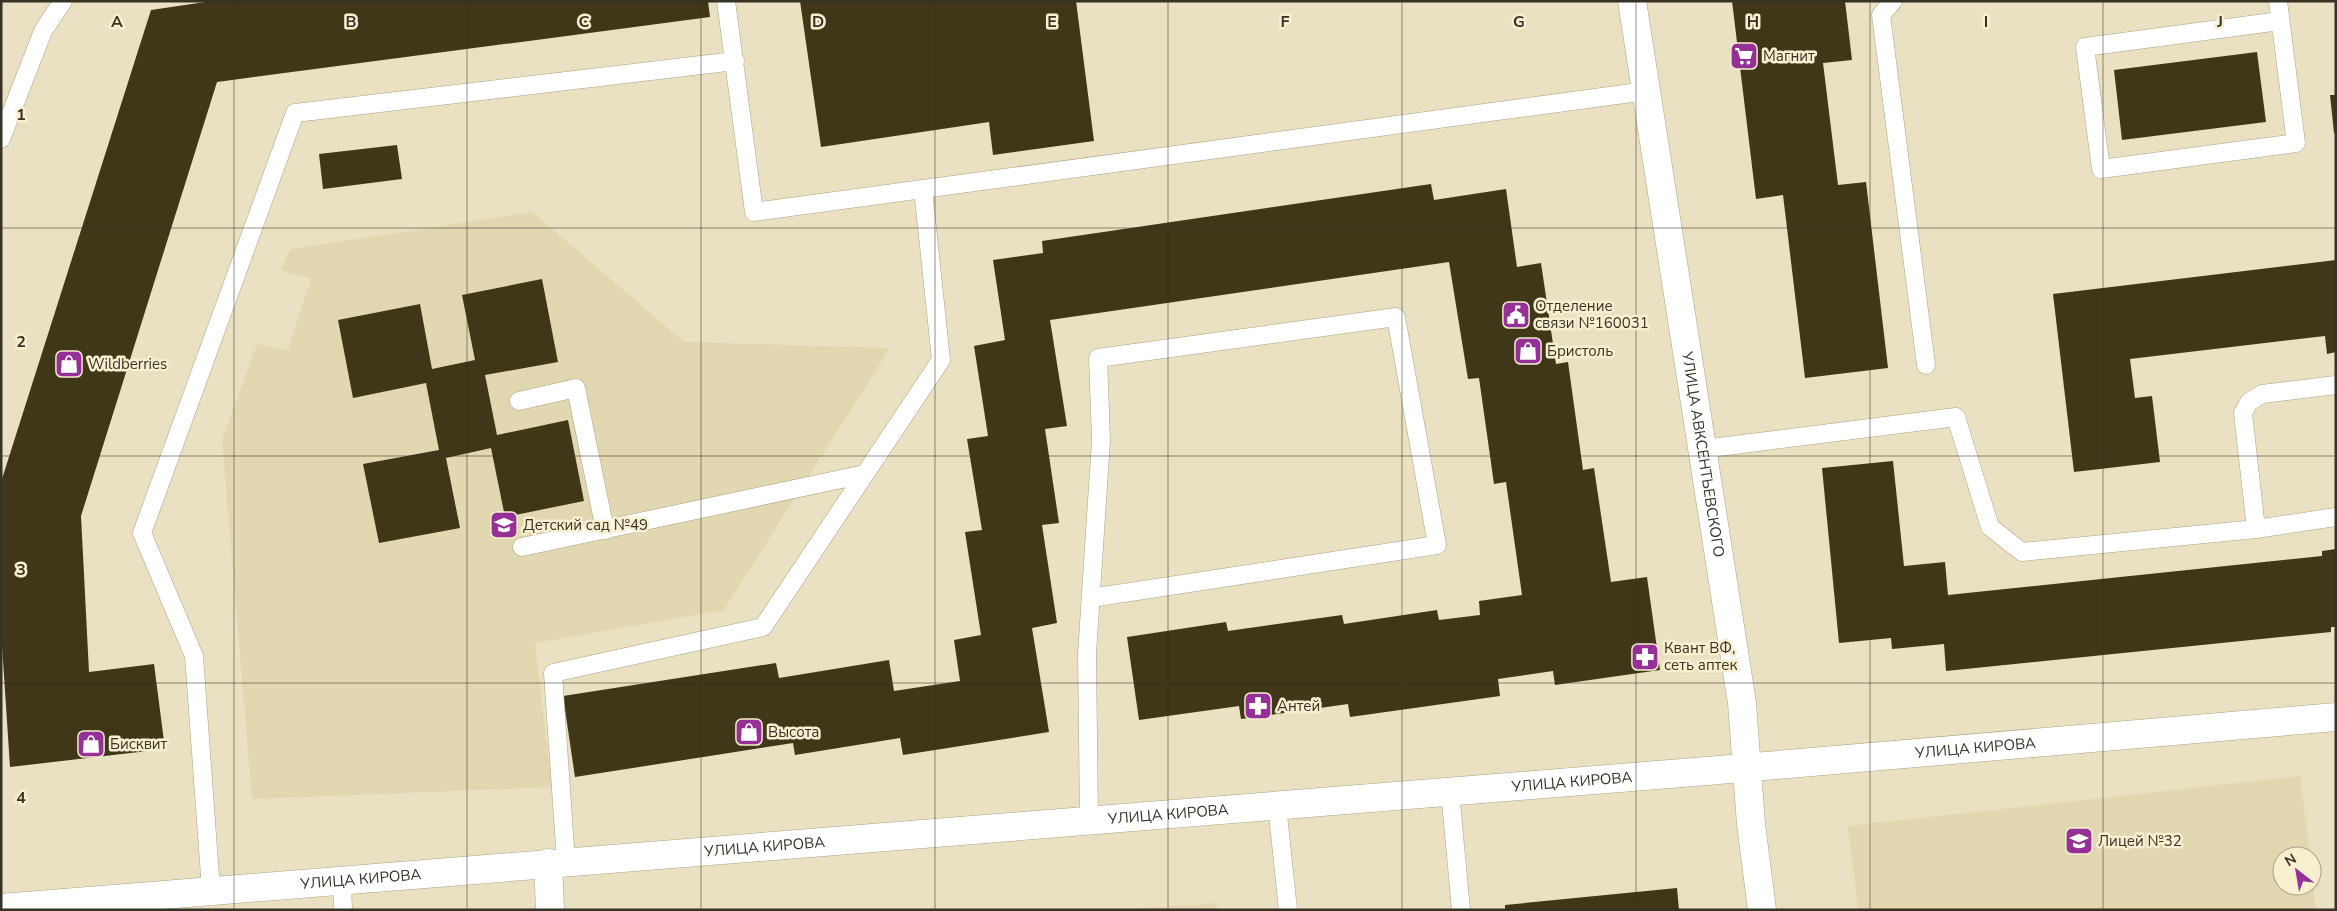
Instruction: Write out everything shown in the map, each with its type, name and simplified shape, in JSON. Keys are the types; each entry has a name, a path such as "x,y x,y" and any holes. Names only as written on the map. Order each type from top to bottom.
{"street":[{"name":"УЛИЦА АВКСЕНТЬЕВСКОГО","path":"1632,1 1742,703 1751,824 1762,910"},
{"name":"УЛИЦА КИРОВА","path":"1,908 54,906 210,890 1747,767 2336,717"},
{"path":"550,910 557,862"}],"lane":[{"path":"1,139 43,31 63,1"},
{"path":"726,1 754,212 1646,91"},
{"path":"1893,1 1881,15 1926,365"},
{"path":"2278,1 2296,143 2101,169 2085,47 2280,21"},
{"path":"210,890 194,656 142,533 295,113 734,61"},
{"path":"557,862 553,673 763,627 941,360 923,189"},
{"path":"1089,820 1087,654 1101,440 1098,358 1396,317 1437,545 1091,598"},
{"path":"2256,529 2243,413 2249,402 2262,394 2336,385"},
{"path":"519,401 576,388 605,530"},
{"path":"1702,449 1956,417 1990,527 2022,552 2256,529 2336,517"},
{"path":"522,547 865,474"},
{"path":"1450,791 1461,910"},
{"path":"1277,805 1288,910"},
{"path":"342,880 343,910"}],"shaded area":[{"name":"Детский сад №49","path":"532,212 684,342 890,348 724,610 535,643 552,787 252,799 222,440 257,344 288,350 311,279 280,270 291,249"},
{"name":"Лицей №32","path":"2300,776 2309,846 2272,846 2272,896 2314,896 2316,910 1858,910 1848,826"},
{"path":"1217,903 1217,910 1121,910"}],"building":[{"path":"212,1 708,1 710,17 217,82 81,516 89,672 154,664 165,749 10,767 1,630 1,482 151,10"},
{"path":"800,1 1076,1 1094,141 993,155 989,122 821,147"},
{"path":"1732,1 1845,1 1852,60 1823,63 1838,185 1866,182 1888,368 1805,378 1783,195 1756,199"},
{"path":"2257,52 2266,122 2122,140 2114,70"},
{"path":"2330,95 2336,95 2336,133 2334,133"},
{"path":"397,145 402,179 323,189 319,154"},
{"path":"1431,184 1434,200 1506,189 1517,267 1541,263 1556,364 1568,362 1583,470 1594,468 1611,582 1647,577 1660,670 1555,685 1553,671 1498,679 1500,696 1350,717 1348,704 1241,719 1239,706 1139,720 1127,637 1226,622 1228,631 1342,615 1344,624 1437,610 1439,620 1480,615 1479,601 1522,595 1506,482 1494,484 1479,378 1468,379 1449,262 1050,320 1067,426 1045,429 1059,523 1042,525 1057,623 1032,628 1049,732 903,755 900,738 795,755 793,743 575,777 563,696 776,663 779,678 889,660 894,691 960,681 954,640 981,635 965,532 982,530 967,439 988,436 974,346 1005,340 993,260 1043,253 1042,241"},
{"path":"2336,260 2336,352 2327,354 2325,336 2130,359 2135,398 2152,396 2160,462 2074,472 2053,294"},
{"path":"542,279 558,362 485,375 497,435 568,420 584,501 505,517 491,448 446,458 460,528 379,543 363,464 439,450 426,383 353,398 338,320 420,304 432,369 475,360 462,295"},
{"path":"1893,461 1904,566 1945,562 1948,595 2322,556 2322,551 2336,549 2336,627 2331,627 2331,632 1946,671 1944,644 1892,649 1891,638 1839,643 1822,468"},
{"path":"1677,888 1679,910 1505,910 1505,905"}],"place":[{"name":"Магнит","path":"1744,56"},
{"name":"Отделение связи №160031","path":"1516,315"},
{"name":"Бристоль","path":"1528,351"},
{"name":"Wildberries","path":"69,364"},
{"name":"Детский сад №49","path":"504,525"},
{"name":"Квант ВФ, сеть аптек","path":"1645,657"},
{"name":"Антей","path":"1258,706"},
{"name":"Высота","path":"749,732"},
{"name":"Бисквит","path":"91,744"},
{"name":"Лицей №32","path":"2079,841"}]}
